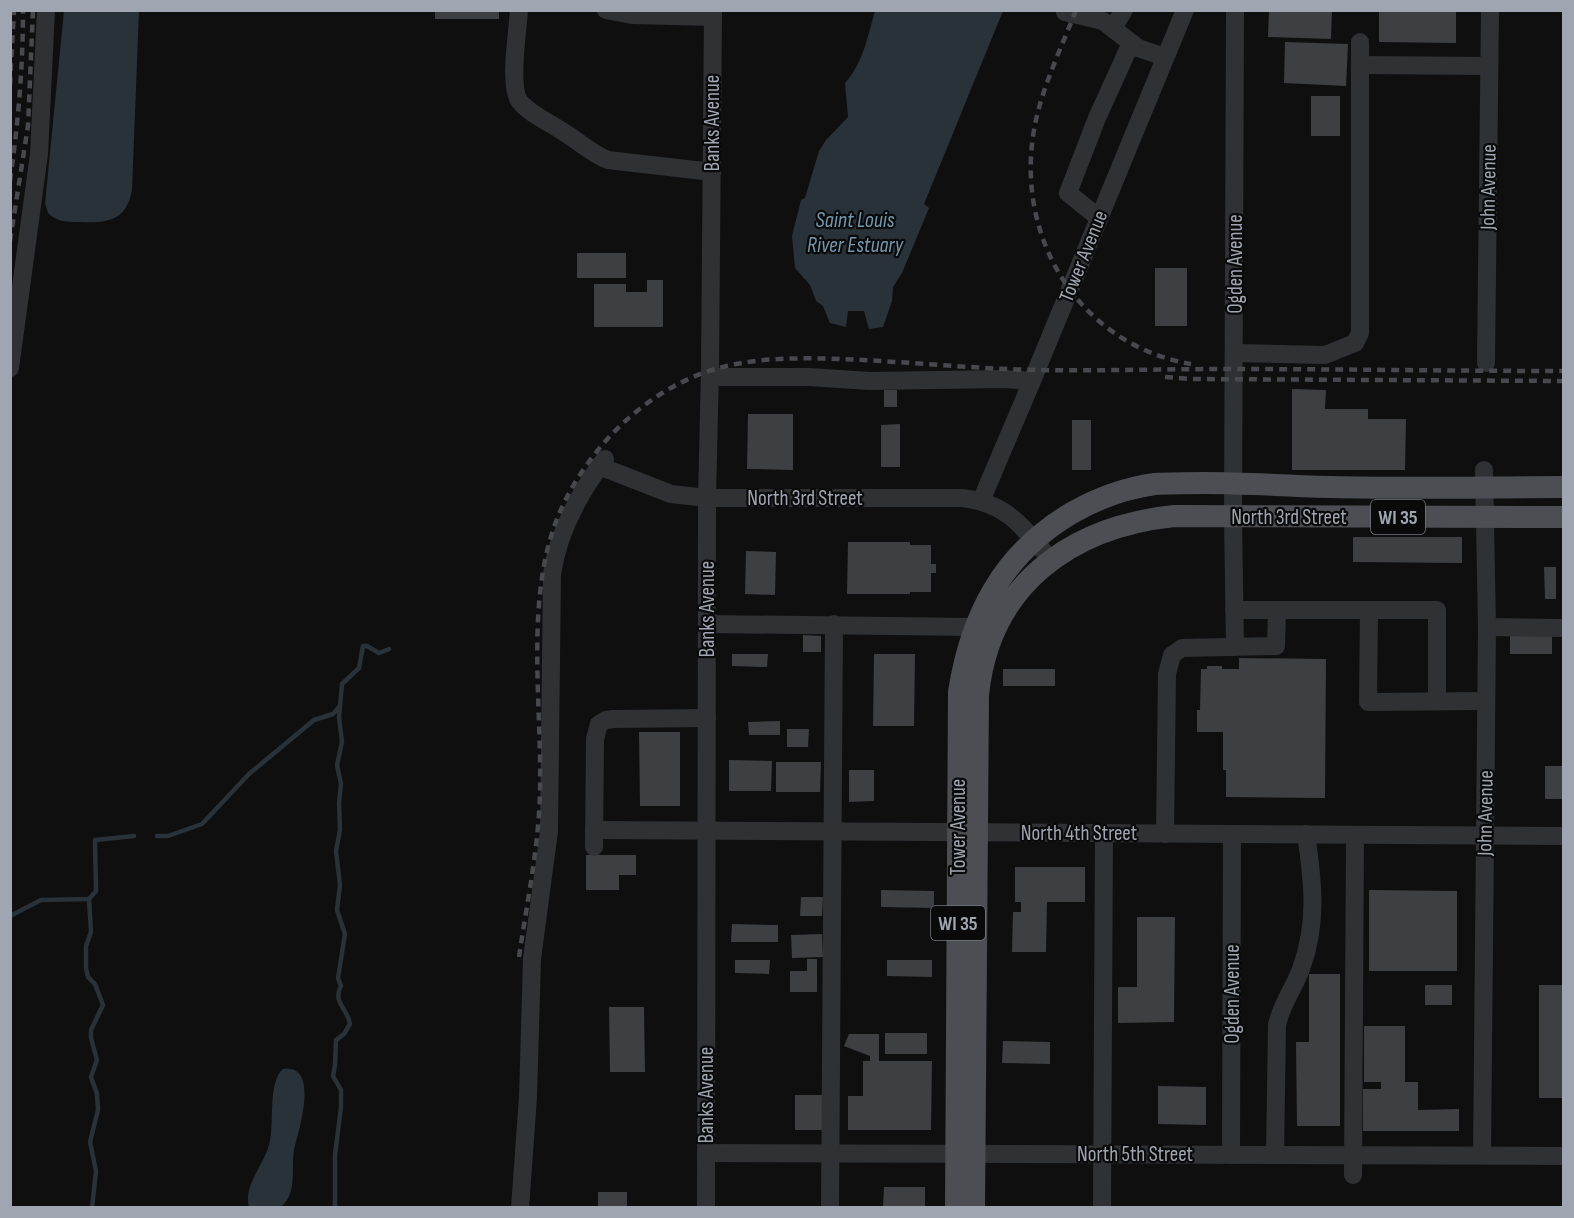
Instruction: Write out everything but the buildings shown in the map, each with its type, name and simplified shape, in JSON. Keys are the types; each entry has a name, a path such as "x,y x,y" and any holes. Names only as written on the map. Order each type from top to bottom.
{"main road":[{"name":"North 3rd Street","path":"1033,540 1082,507 1125,490 1162,484 1233,483 1334,487 1484,479 1563,487"},
{"name":"North 3rd Street","path":"1051,561 1096,535 1139,520 1173,516 1233,518 1563,517"},
{"name":"Tower Avenue","path":"968,832 959,692 967,652 975,627 995,587 1011,563 1033,540"},
{"name":"Tower Avenue","path":"956,1208 965,1154 968,832 983,664 994,632 1012,600 1029,579 1051,561"},
{"name":"Tower Avenue","path":"965,1154 974,1208"}],"street":[{"path":"10,368 39,154 46,10"},
{"path":"519,10 515,52 515,89 520,102 529,110 595,154 608,160 712,172"},
{"path":"606,10 632,15 713,14"},
{"path":"1066,10 1065,12 1096,15 1131,44 1166,57"},
{"path":"1113,28 1124,10"},
{"name":"Tower Avenue","path":"981,501 1185,10"},
{"name":"Ogden Avenue","path":"1234,10 1235,647"},
{"name":"John Avenue","path":"1486,363 1490,10"},
{"name":"Banks Avenue","path":"706,1208 707,498 713,14"},
{"path":"1234,353 1326,355 1355,343 1360,333 1360,42"},
{"path":"1099,218 1068,193 1097,118 1131,44"},
{"path":"1360,65 1489,66"},
{"path":"710,376 809,377 870,381 1004,378 1032,381"},
{"name":"North 3rd Street","path":"520,1208 528,1097 532,959 549,831 552,574 555,556 568,522 584,489 602,463 670,494 707,498 962,498 981,501 1005,512 1051,561"},
{"name":"John Avenue","path":"1482,1155 1487,627 1484,479"},
{"path":"1234,610 1437,610 1437,701"},
{"path":"1166,834 1168,662 1174,652 1182,648 1276,646 1277,610"},
{"path":"1369,610 1368,702 1486,701"},
{"path":"707,624 975,627"},
{"path":"830,1208 834,624"},
{"path":"1487,627 1563,628"},
{"name":"North 4th Street","path":"707,718 609,719 599,724 595,739 594,839 708,831 1563,836"},
{"path":"1102,1208 1104,833"},
{"name":"Ogden Avenue","path":"1231,1155 1232,834"},
{"path":"1275,1155 1277,1025 1281,1009 1301,969 1313,917 1313,893 1306,834"},
{"path":"1353,1174 1355,835"},
{"name":"North 5th Street","path":"706,1153 1563,1156"}],"water":[{"path":"64,11 139,11 132,190 125,209 106,221 66,222 59,220 48,213 45,203"},
{"name":"Saint Louis River Estuary","path":"875,11 1003,11 924,204 929,208 902,273 893,287 892,301 883,327 869,329 864,311 848,311 846,327 830,323 823,306 816,301 810,285 795,268 792,236 801,200 805,198 819,151 826,140 848,117 845,83 861,58"},
{"path":"283,1069 295,1070 301,1077 304,1088 302,1115 293,1157 291,1192 284,1204 277,1208 249,1207 249,1190 270,1141 273,1092 278,1075"}],"waterway":[{"path":"335,1208 335,1155 341,1090 333,1076 336,1040 344,1034 350,1024 338,997 341,986 338,978 345,934 337,910 340,885 336,851 340,830 341,784 337,765 342,742 339,717 342,684 359,668 363,646 379,653 389,649"},
{"path":"157,836 168,836 202,824 249,774 314,720 333,714 340,706"},
{"path":"10,916 41,900 89,899 96,891 95,840 134,836"},
{"path":"89,899 91,932 86,946 86,968 88,977 95,984 103,1005 91,1030 97,1060 91,1077 97,1094 98,1110 90,1142 96,1171 92,1208"}],"railway":[{"path":"10,85 14,10"},
{"path":"10,181 19,96 23,10"},
{"path":"10,241 28,126 33,10"},
{"path":"1076,10 1046,84 1034,130 1031,171 1035,210 1046,247 1064,281 1088,310 1117,335 1152,353 1191,364"},
{"path":"519,957 539,812 538,618 547,551 557,519 569,494 599,448 639,409 662,393 686,380 730,365 787,359 863,360 1038,370 1564,371"},
{"path":"1165,377 1564,381"}]}
